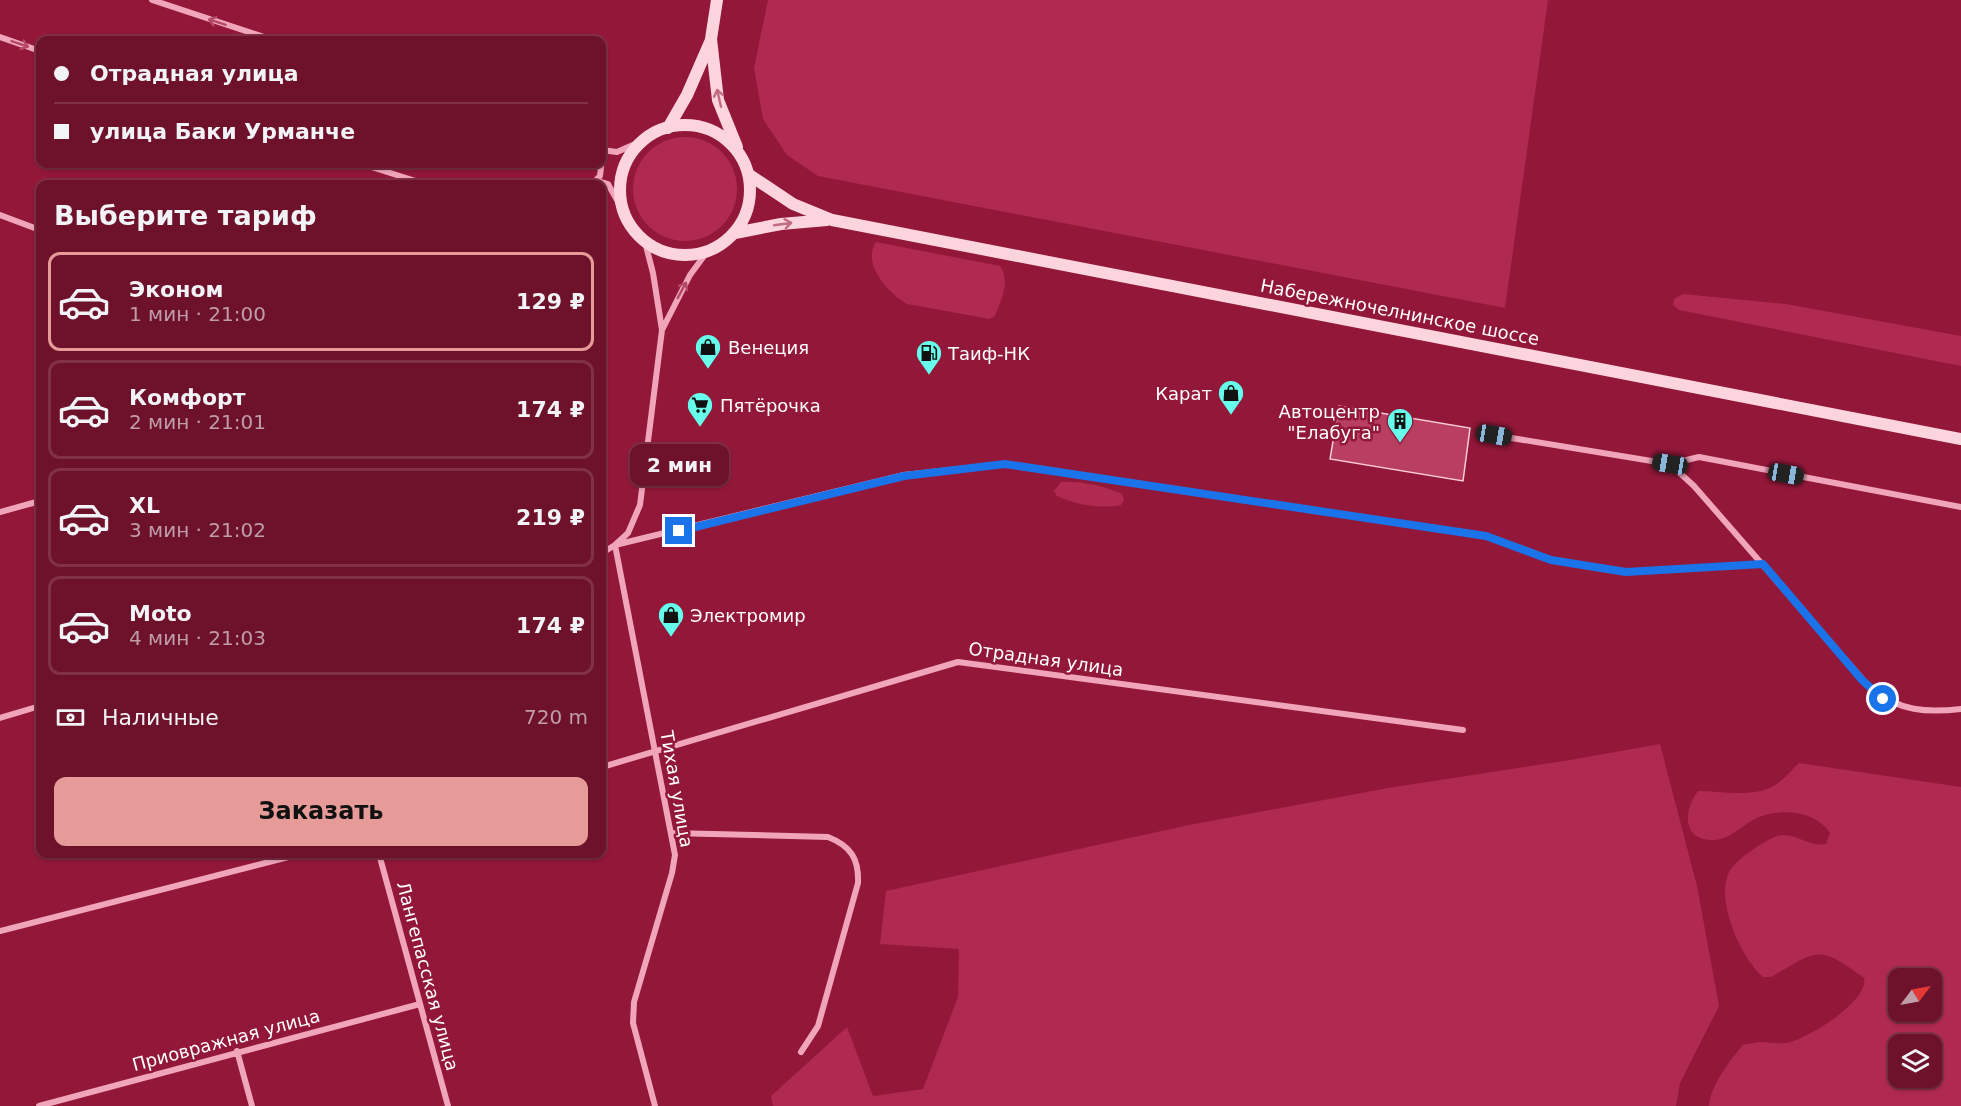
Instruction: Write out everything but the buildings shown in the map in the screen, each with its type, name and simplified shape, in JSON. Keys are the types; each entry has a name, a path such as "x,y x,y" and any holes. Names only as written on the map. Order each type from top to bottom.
{"main road":[{"path":"668,128 687,95 711,39 717,0"},
{"path":"711,39 718,100 748,174 751,189 744,220 735,233 722,244 707,252 691,255 675,255 659,250 645,242 634,230 621,203 622,175 627,162 645,140 668,128 684,125 700,127 715,132 739,153"},
{"name":"Набережночелнинское шоссе","path":"748,174 793,204 832,220 1961,439"},
{"name":"Набережночелнинское шоссе","path":"735,233 781,224 832,220"}],"street":[{"path":"152,0 261,36"},
{"path":"0,37 36,50"},
{"path":"606,151 617,152 645,140"},
{"path":"375,168 412,180"},
{"path":"606,184 612,187 626,216"},
{"path":"0,215 36,228"},
{"path":"606,551 615,545 631,527 640,505 662,330 653,273 645,242"},
{"path":"662,330 690,275 707,252"},
{"path":"1494,435 1670,464 1699,457 1961,507"},
{"path":"615,545 904,476 1005,464 1486,536 1551,560 1626,572 1763,564"},
{"path":"1670,464 1694,486 1862,680 1883,699 1908,710 1922,712 1961,709"},
{"path":"0,512 36,502"},
{"name":"Тихая улица","path":"615,545 675,855 672,873 634,1002 633,1023 655,1106"},
{"name":"Отрадная улица","path":"606,766 958,662 1463,730"},
{"path":"0,718 36,707"},
{"path":"671,833 828,837 840,842 850,850 858,869 858,883 818,1026 801,1052"},
{"path":"0,931 284,858"},
{"name":"Лангепасская улица","path":"380,858 448,1106"},
{"name":"Приовражная улица","path":"39,1106 237,1051 420,1004"},
{"path":"237,1051 252,1106"}],"shaded area":[{"path":"768,0 1548,0 1505,308 818,176 787,155 763,119 754,68"},
{"path":"685,137 705,141 722,152 733,169 737,189 733,209 722,226 705,237 685,241 665,237 648,226 637,209 633,189 637,169 648,152 665,141"},
{"path":"876,242 1000,266 1005,285 995,316 990,319 907,304 885,286 874,269 872,251"},
{"path":"1683,294 1786,304 1961,336 1961,366 1679,310 1673,305 1674,299"},
{"path":"1061,482 1100,486 1122,494 1124,500 1121,505 1105,507 1072,502 1057,496 1054,491"},
{"path":"1660,744 1697,886 1719,1006 1680,1083 1676,1106 773,1106 771,1096 847,1027 873,1096 923,1089 958,997 959,949 880,944 886,891 1189,825 1388,788"},
{"path":"1799,763 1961,787 1961,1106 1709,1106 1717,1082 1743,1045 1760,1042 1783,1043 1799,1039 1836,1017 1857,997 1863,987 1864,978 1836,960 1818,955 1809,956 1771,977 1763,977 1746,957 1732,928 1728,913 1725,898 1726,884 1729,872 1737,862 1758,846 1777,836 1789,836 1820,845 1826,844 1830,833 1824,826 1798,813 1768,814 1753,820 1727,837 1714,840 1696,836 1688,823 1690,807 1698,791 1750,793 1770,788 1787,776"}],"place":[{"name":"Венеция","path":"708,370"},
{"name":"Таиф-НК","path":"929,376"},
{"name":"Карат","path":"1231,416"},
{"name":"Пятёрочка","path":"700,428"},
{"name":"Автоцентр \"Елабуга\"","path":"1400,444"},
{"name":"Электромир","path":"671,638"}],"route":[{"path":"679,531 904,476 1005,464 1486,536 1551,560 1626,572 1763,564 1862,680 1883,699"}]}
